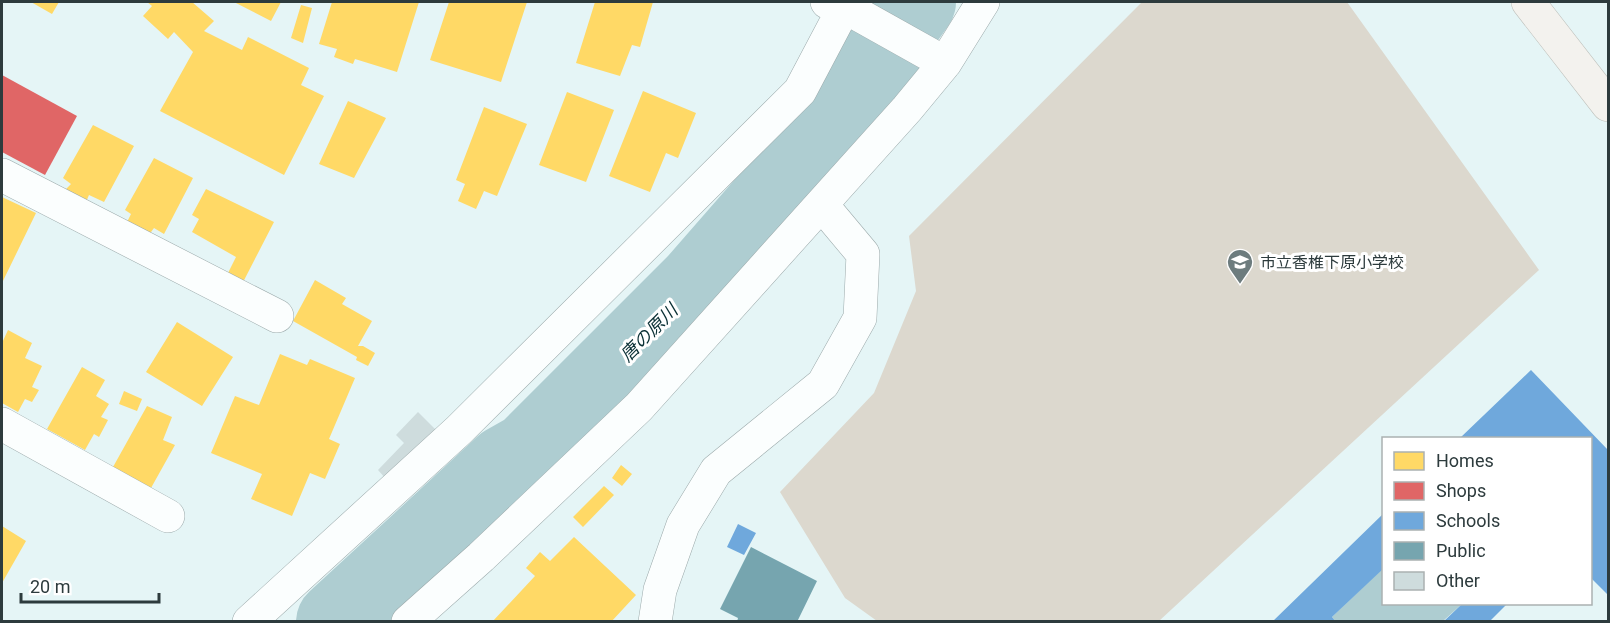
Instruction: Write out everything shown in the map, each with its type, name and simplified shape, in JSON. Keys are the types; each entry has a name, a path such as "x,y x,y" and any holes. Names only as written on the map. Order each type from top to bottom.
{"main road":[{"path":"1528,2 1608,105"}],"street":[{"path":"408,621 481,557 639,407 907,109 945,63 982,2"},
{"path":"249,621 459,430 800,91 840,3 945,63"},
{"path":"2,175 277,316"},
{"path":"655,621 660,590 683,525 716,471 823,384 860,318 863,254 822,205"},
{"path":"2,424 168,516"}],"shaded area":[{"name":"市立香椎下原小学校","path":"1142,2 1347,2 1539,270 1159,621 877,621 845,598 780,492 874,393 916,291 909,236"}],"water":[{"path":"1382,569 1382,605 1461,605 1443,621 1336,622 1332,617"}],"building: Homes":[{"path":"31,2 59,2 52,14"},
{"path":"147,2 192,2 214,21 204,31 242,50 248,37 309,68 301,85 324,96 284,175 160,111 193,52 174,32 168,39 143,16 152,6"},
{"path":"234,2 281,2 271,21"},
{"path":"332,2 419,2 397,72 355,59 353,64 334,57 337,49 319,44"},
{"path":"449,2 527,2 501,82 430,60"},
{"path":"595,2 653,2 640,47 632,45 620,76 576,63"},
{"path":"301,5 312,8 303,43 291,38"},
{"path":"643,91 696,113 678,158 666,153 650,192 609,176"},
{"path":"567,92 614,110 586,182 539,165"},
{"path":"348,101 386,118 354,178 319,164"},
{"path":"484,107 527,124 497,196 484,191 476,209 458,201 465,184 456,180"},
{"path":"93,125 134,146 104,202 89,195 86,202 66,189 71,184 63,178"},
{"path":"154,158 193,178 164,234 154,228 148,236 126,224 131,214 125,210"},
{"path":"206,189 274,222 240,288 225,279 236,257 192,232 199,219 192,215"},
{"path":"2,197 36,213 2,283"},
{"path":"315,280 346,298 342,304 372,321 358,346 363,346 375,353 368,366 356,360 357,357 293,321"},
{"path":"177,322 233,357 202,406 146,372"},
{"path":"8,330 32,343 25,358 42,366 32,387 39,390 32,402 25,399 18,412 2,403 2,343"},
{"path":"280,354 307,365 310,359 355,378 329,439 340,444 325,479 310,473 292,516 251,499 262,474 211,453 235,396 259,405"},
{"path":"82,367 105,380 96,396 109,404 101,417 108,420 99,437 94,434 85,450 47,429"},
{"path":"124,391 142,399 137,411 119,404"},
{"path":"147,406 172,417 163,440 175,445 151,488 113,467"},
{"path":"621,465 632,474 622,486 612,478"},
{"path":"604,486 614,495 583,527 573,517"},
{"path":"2,526 26,541 2,583"},
{"path":"574,537 636,595 611,622 492,622 535,576 526,568 540,552 550,561"}],"building: Shops":[{"path":"2,75 77,116 45,175 2,152"}],"building: Schools":[{"path":"1531,370 1608,450 1608,595 1592,579 1592,437 1461,437"},
{"path":"1382,515 1382,570 1332,617 1336,622 1272,622"},
{"path":"738,524 756,533 744,555 727,547"},
{"path":"1461,605 1506,605 1489,622 1443,622"}],"building: Public":[{"path":"751,547 817,581 797,622 737,622 738,618 720,609"}],"building: Other":[{"path":"418,412 436,430 387,480 378,470 404,443 396,435"}],"waterway":[{"name":"唐の原川","path":"337,622 506,466 529,453 698,284 863,95 900,23 915,2"}],"place":[{"name":"市立香椎下原小学校","path":"1240,285"}]}
